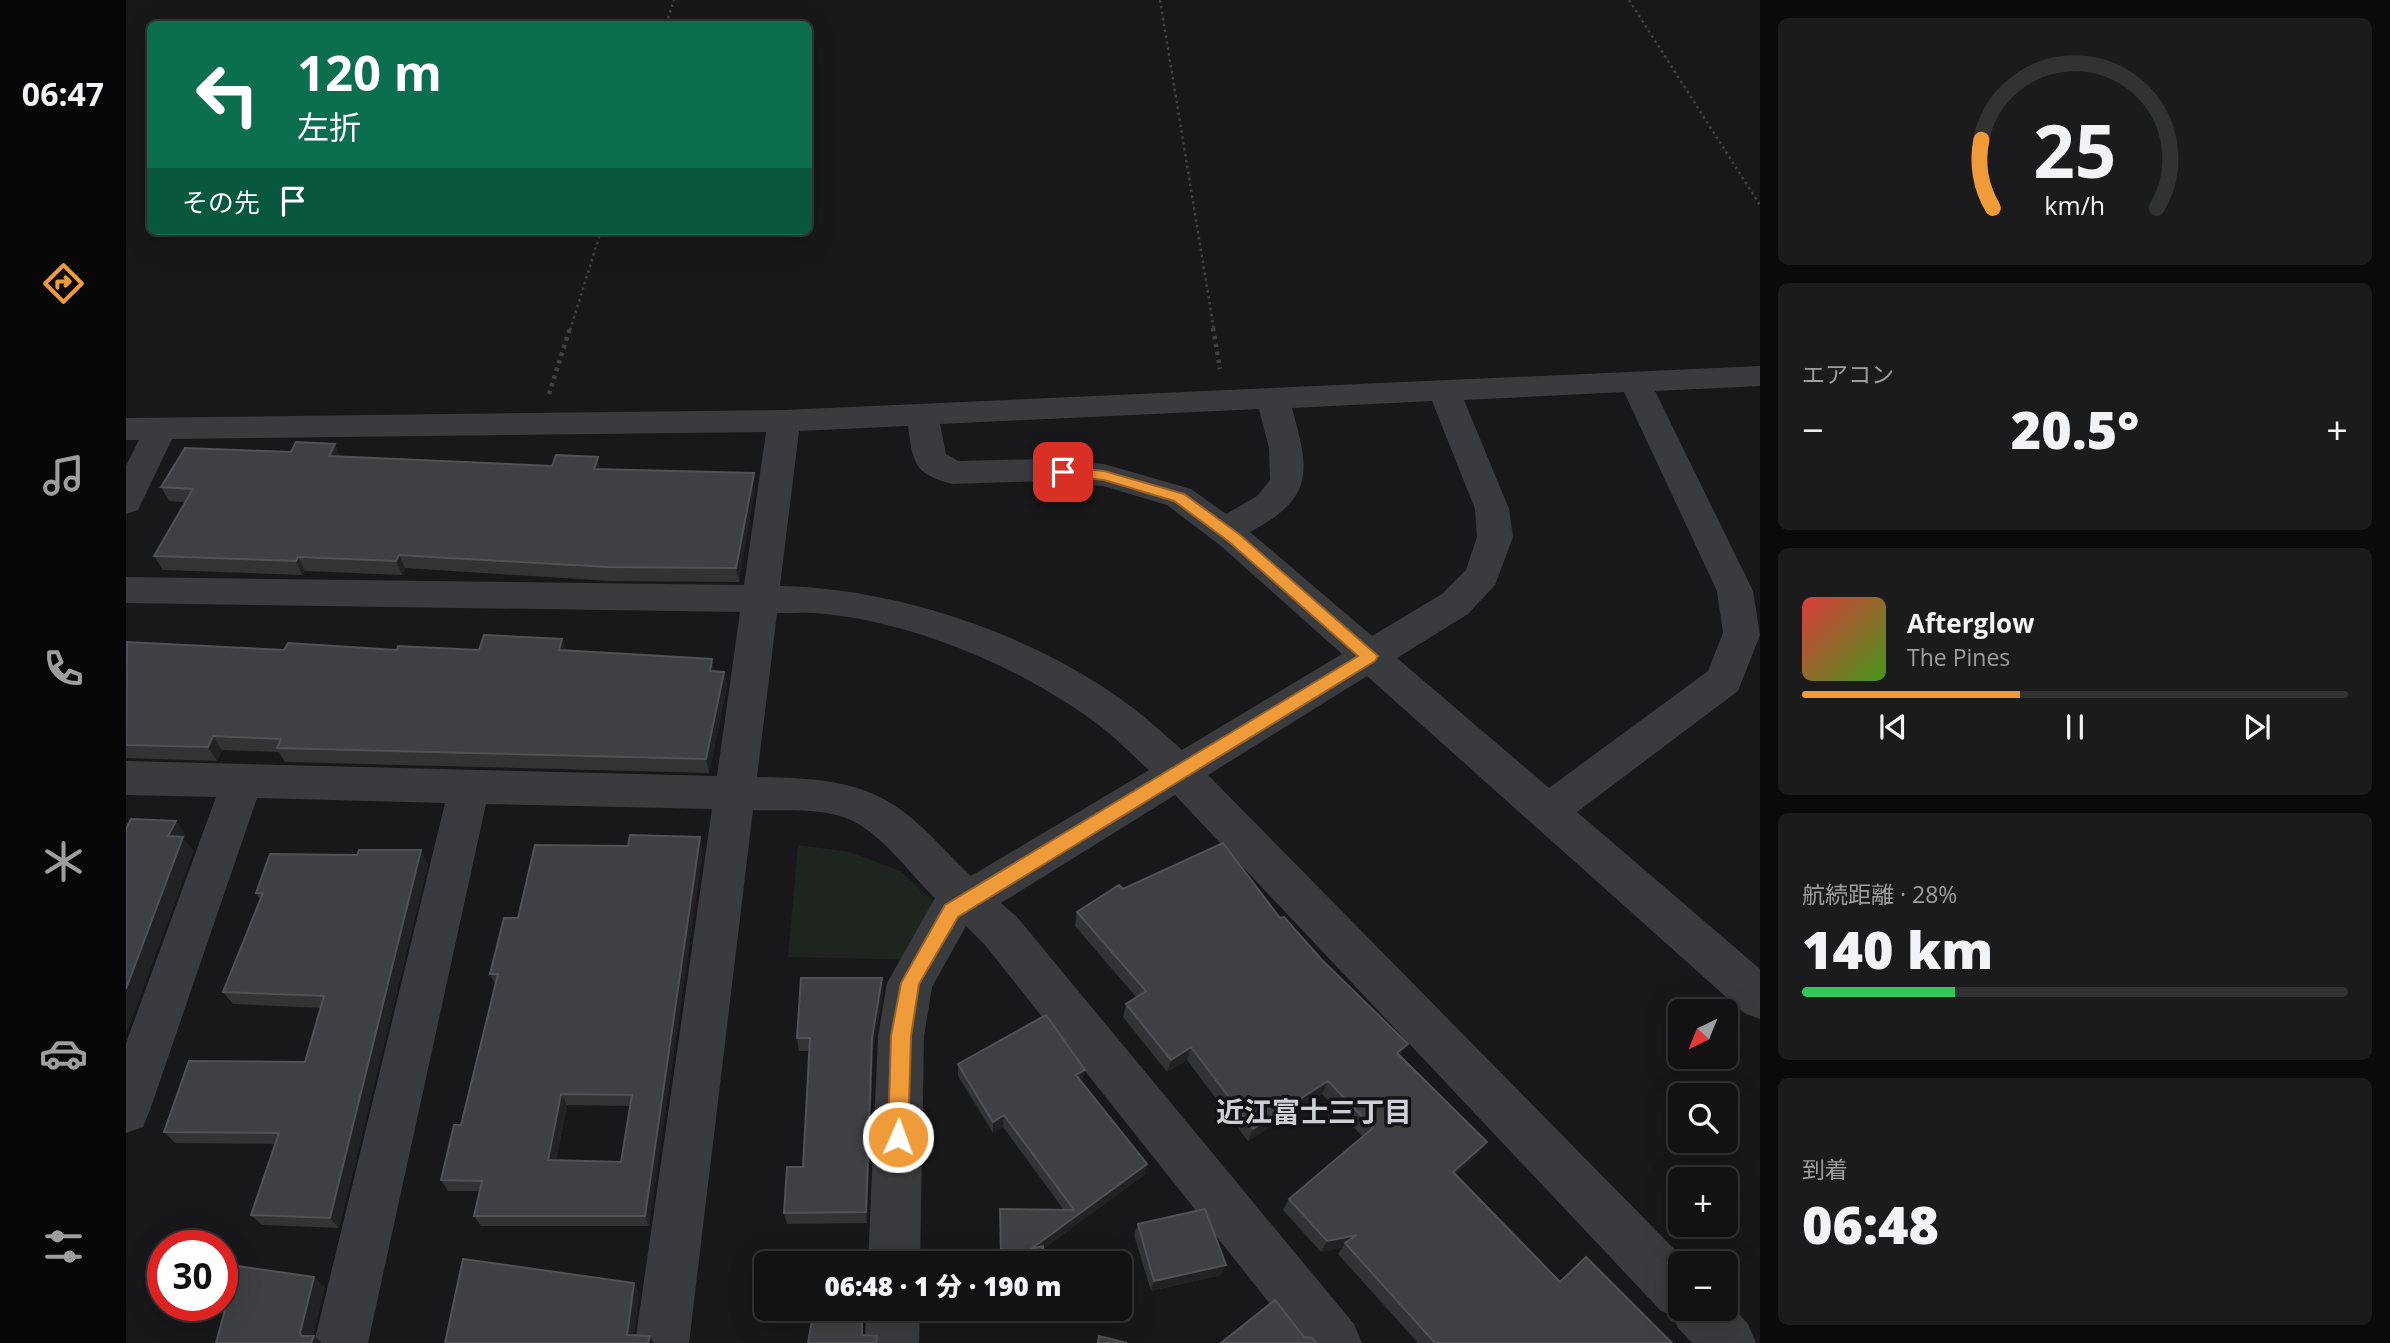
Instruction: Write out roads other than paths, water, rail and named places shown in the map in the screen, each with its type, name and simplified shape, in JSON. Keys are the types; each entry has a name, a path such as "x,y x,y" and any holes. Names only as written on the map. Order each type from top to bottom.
{"street":[{"path":"126,429 784,421 1760,376"},
{"path":"1546,811 1724,680 1742,633 1735,591 1635,382"},
{"path":"894,1251 901,1036 910,983 951,911 1455,604 1482,576 1495,537 1492,509 1444,391"},
{"path":"1224,530 1254,516 1280,498 1290,467 1273,399"},
{"path":"922,415 930,460 952,472 1043,470 1104,475 1179,498 1224,530 1546,811 1756,989"},
{"path":"662,1343 784,421"},
{"path":"126,502 161,428"},
{"path":"126,590 825,600 901,614 981,642 1075,690 1119,719 1179,772 1668,1280"},
{"path":"126,778 814,795 861,805 892,826 1001,932 1335,1343"},
{"path":"126,1110 242,781"},
{"path":"341,1343 469,787"},
{"path":"892,1343 893,1321"},
{"path":"1708,1321 1729,1343"}],"district":[{"name":"近江富士三丁目","path":"1314,1111"}]}
